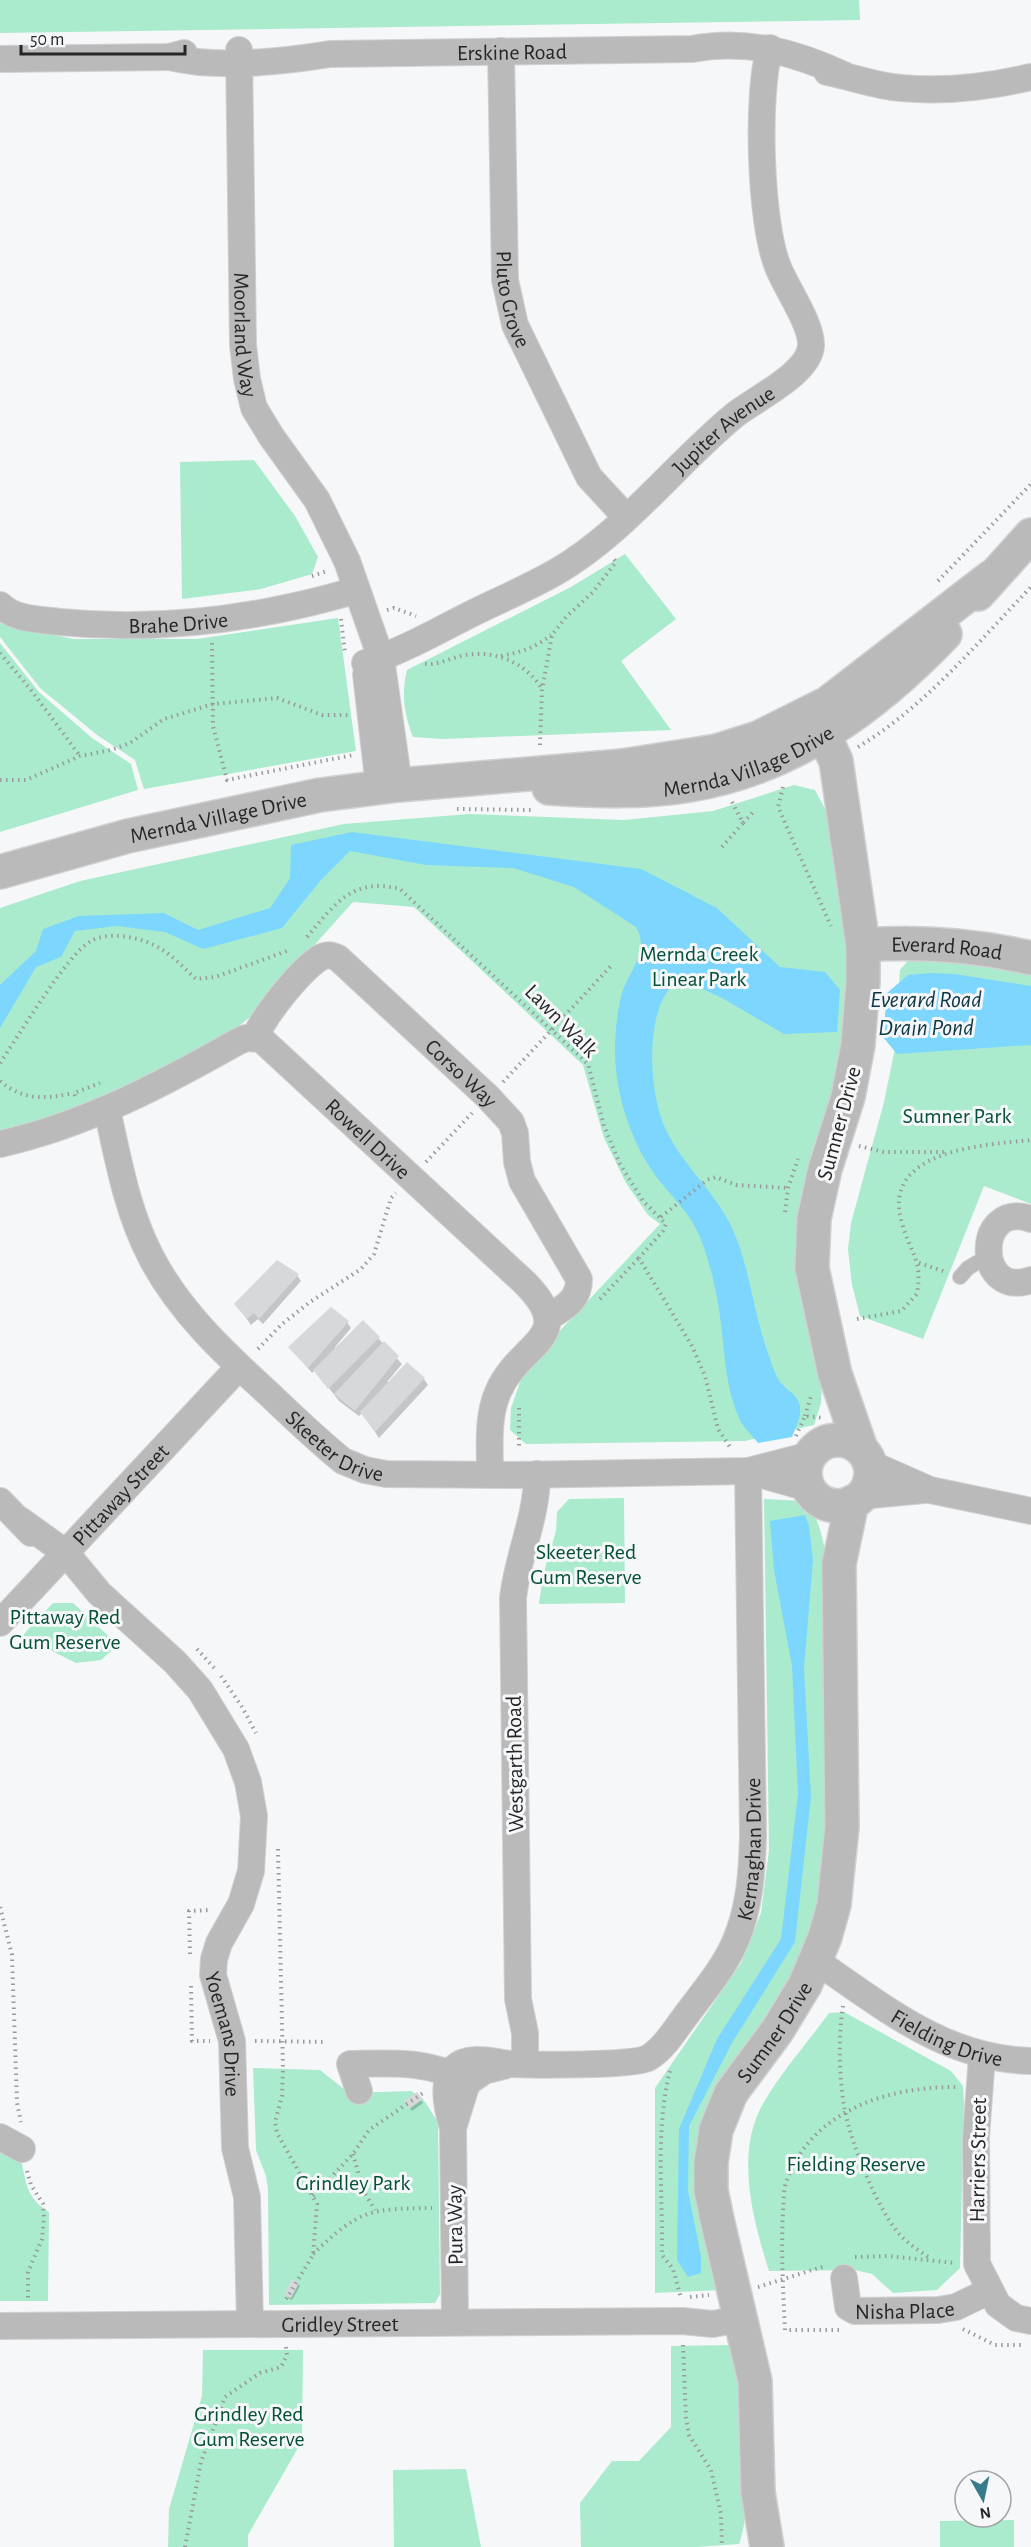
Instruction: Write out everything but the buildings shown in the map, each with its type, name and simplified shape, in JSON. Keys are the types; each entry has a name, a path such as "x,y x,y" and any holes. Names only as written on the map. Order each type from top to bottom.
{"street":[{"name":"Erskine Road","path":"0,58 169,57 191,51 240,56 292,48 330,54 692,49 718,44 814,61 844,75 899,88 938,90 979,87 1031,77"},
{"name":"Pluto Grove","path":"501,51 504,256 508,302 515,325 589,477 626,517"},
{"name":"Jupiter Avenue","path":"364,659 409,645 556,571 599,542 700,443 802,366 811,349 809,334 778,268 768,234 763,108 768,54"},
{"name":"Moorland Way","path":"240,56 243,345 247,379 254,408 317,500 336,534 346,594 364,659 389,786"},
{"name":"Mernda Village Drive","path":"0,872 140,834 320,795 439,782 598,791 649,790 691,785 731,775 878,698 918,662 949,629 991,577 1031,535"},
{"name":"Brahe Drive","path":"0,605 12,615 78,623 145,626 211,622 346,594"},
{"name":"Sumner Drive","path":"810,733 836,761 863,945 863,982 858,1045 837,1137 825,1169 812,1243 817,1299 835,1374 865,1456"},
{"name":"Everard Road","path":"863,945 931,944 971,947 1031,958"},
{"name":"Corso Way","path":"255,1038 266,1014 308,968 322,956 329,955 338,958 488,1097 511,1122 515,1133 517,1162 522,1181 579,1279 579,1287 572,1302 549,1317"},
{"path":"0,1144 43,1133 106,1109 165,1082 237,1042 255,1038"},
{"name":"Rowell Drive","path":"255,1038 261,1039 542,1299 549,1317"},
{"name":"Skeeter Drive","path":"106,1109 127,1196 150,1256 169,1288 194,1320 239,1367 343,1461 365,1470 386,1474 490,1475 529,1466 748,1471 811,1491"},
{"path":"1031,1219 1015,1217 997,1226 990,1235 988,1256 997,1273 1006,1279 1016,1282 1031,1280"},
{"path":"490,1475 493,1406 510,1371 544,1332 549,1317"},
{"name":"Pittaway Street","path":"0,1623 239,1367"},
{"name":"Sumner Drive","path":"813,1452 835,1374"},
{"path":"930,1490 857,1499 832,1505 811,1491 806,1466 813,1452 834,1440 844,1440 865,1456 930,1490 1031,1511"},
{"name":"Skeeter Drive","path":"748,1471 813,1452"},
{"path":"857,1499 870,1481 865,1456"},
{"name":"Westgarth Road","path":"518,2063 511,2033 518,1999 513,1598 520,1556 528,1532 523,1505 529,1466"},
{"name":"Kernaghan Drive","path":"454,2081 518,2063 625,2062 648,2058 670,2037 720,1970 735,1943 745,1914 752,1878 748,1471"},
{"name":"Sumner Drive","path":"811,1491 839,1564"},
{"name":"Sumner Drive","path":"767,2547 758,2492 755,2381 711,2190 711,2163 716,2130 731,2093 777,2031 813,1968 834,1905 840,1868 842,1827 839,1564 857,1499"},
{"name":"Yoemans Drive","path":"0,1501 175,1662 200,1690 231,1739 248,1782 254,1816 251,1871 241,1904 219,1943 214,1959 213,1975 232,2041 235,2148 247,2197 250,2323"},
{"name":"Fielding Drive","path":"813,1968 856,1996 943,2042 982,2056 1031,2061"},
{"name":"Harriers Street","path":"981,2294 972,2271 977,2264 978,2088 982,2056"},
{"path":"359,2091 350,2064 416,2064 454,2081"},
{"name":"Pura Way","path":"454,2081 446,2108 453,2128 455,2321"},
{"name":"Nisha Place","path":"844,2277 846,2302 848,2307 855,2311 938,2310 956,2307 981,2294"},
{"path":"981,2294 980,2311 990,2319 1002,2325 1031,2322"},
{"name":"Gridley Street","path":"0,2326 681,2320 738,2309"},
{"name":"Sumner Drive","path":"748,2547 758,2492"}],"lane":[{"path":"960,1277 968,1268 988,1256"}],"path":[{"path":"307,578 327,570 346,594 364,659"},
{"path":"211,622 216,744 227,780 359,754"},
{"path":"409,645 420,662 427,665 465,655 499,656 523,652 538,646 552,635"},
{"path":"0,653 80,756"},
{"path":"499,656 524,669 542,690"},
{"path":"0,780 26,780 80,756 111,750 130,742 164,719 213,704 277,698 322,715 353,715"},
{"path":"783,785 778,807 833,931"},
{"path":"730,799 742,823"},
{"path":"722,846 755,810"},
{"name":"Lawn Walk","path":"305,939 347,892 383,885 400,889 588,1064 604,1126 620,1164 643,1201 661,1217"},
{"path":"0,1063 60,976 91,941 111,937 134,938 161,949 196,979 215,977 287,951 294,953 300,946"},
{"path":"552,1031 610,966"},
{"path":"0,1081 20,1094 35,1099 74,1093"},
{"path":"837,1137 884,1152 948,1152 1031,1140"},
{"path":"857,1319 888,1316 901,1311 917,1294 919,1263 902,1226 898,1207 901,1190 906,1178 918,1168 948,1152"},
{"path":"593,1306 663,1231 666,1224 661,1217 706,1180 716,1178 736,1185 788,1188"},
{"path":"639,1258 692,1346 705,1376 718,1429 730,1447 719,1448"},
{"path":"919,1263 960,1277"},
{"path":"519,1405 517,1450 529,1466"},
{"path":"190,1643 205,1655 226,1683 242,1707 259,1742"},
{"path":"278,1842 281,2042 327,2042"},
{"path":"0,1907 12,1956 18,2145 31,2185 43,2204 44,2217 42,2239 28,2271 28,2303"},
{"path":"190,1959 189,1911 209,1911 212,1908"},
{"path":"190,1982 192,2041 210,2041"},
{"path":"856,1996 841,2057 845,2112 861,2162 880,2204 901,2236 931,2259"},
{"path":"672,2067 665,2094 663,2126 662,2255 673,2269 682,2301 686,2418 689,2435 711,2470 721,2514 722,2547"},
{"path":"313,2196 352,2154 369,2130 434,2086 454,2081"},
{"path":"783,2281 785,2185 803,2148 832,2120 881,2097 918,2089 978,2088"},
{"path":"352,2154 363,2190 375,2210"},
{"path":"313,2255 337,2231 360,2216 375,2210 454,2207"}],"green space":[{"path":"0,0 859,0 860,20 0,33"},
{"path":"254,460 295,516 318,557 312,574 261,589 182,599 180,462"},
{"path":"625,554 676,619 621,661 671,730 443,739 413,737 404,704 407,670 571,587"},
{"path":"338,618 356,751 144,789 135,760 97,735 40,688 0,637 0,623 73,639 197,639"},
{"path":"0,643 39,692 92,738 131,764 138,790 0,832"},
{"name":"Mernda Creek Linear Park","path":"794,785 815,790 831,820 853,960 834,1101 821,1403 814,1425 745,1441 526,1444 510,1430 511,1408 525,1368 660,1224 648,1215 626,1183 604,1138 583,1065 414,907 353,902 250,1017 217,1044 86,1109 0,1135 0,908 80,881 344,824 469,814 624,820 713,811"},
{"name":"Sumner Park","path":"912,956 1031,972 1031,1204 984,1186 923,1339 860,1316 852,1285 848,1249 851,1223 884,1102 894,1053 900,970"},
{"name":"Skeeter Red Gum Reserve","path":"624,1498 625,1603 539,1604 543,1575 556,1531 557,1512 569,1499"},
{"path":"764,1499 805,1501 817,1520 826,1556 825,1873 806,1953 786,1995 713,2097 721,2290 655,2293 655,2088 741,1963 761,1913 769,1850"},
{"name":"Pittaway Red Gum Reserve","path":"53,1603 73,1603 118,1645 101,1660 76,1663 22,1636"},
{"name":"Fielding Reserve","path":"844,2012 951,2071 963,2086 960,2268 937,2290 893,2293 872,2274 855,2270 769,2271 757,2230 749,2186 750,2142 755,2122 764,2102 779,2079 829,2013"},
{"name":"Grindley Park","path":"253,2068 320,2070 349,2093 411,2091 423,2099 438,2122 440,2294 435,2303 269,2305 268,2189 266,2176 256,2150"},
{"path":"0,2151 21,2159 26,2183 32,2196 49,2212 48,2301 0,2301"},
{"path":"734,2345 744,2391 747,2447 746,2511 739,2544 697,2547 581,2547 580,2503 612,2461 639,2461 671,2427 671,2346"},
{"name":"Grindley Red Gum Reserve","path":"203,2350 303,2350 302,2441 248,2535 248,2547 168,2547 169,2509 202,2396"},
{"path":"466,2469 481,2547 394,2547 393,2470"},
{"path":"1013,2520 1014,2547 940,2547 940,2521 953,2521 953,2529 1013,2529"}],"water":[{"path":"352,832 641,869 717,908 780,967 825,972 840,990 837,1032 784,1034 722,998 694,985 674,984 664,997 657,1014 653,1034 653,1077 661,1117 674,1144 722,1210 736,1237 776,1376 800,1405 800,1415 792,1437 758,1443 741,1422 729,1386 718,1301 701,1241 687,1214 643,1156 625,1114 616,1068 616,1029 623,990 640,952 640,936 636,927 574,887 513,868 426,865 350,851 321,880 282,928 203,949 165,932 117,926 75,931 61,957 36,967 0,1028 0,985 36,951 43,929 79,916 164,913 198,930 270,908 290,878 291,845"},
{"name":"Everard Road Drain Pond","path":"954,974 1031,986 1031,1045 897,1054 883,1037 887,993 908,975"},
{"path":"805,1515 809,1526 813,1560 804,1669 811,1797 795,1942 732,2043 689,2126 688,2191 701,2256 701,2273 688,2277 677,2260 679,2129 717,2039 781,1939 798,1794 792,1666 774,1570 770,1521"}]}
